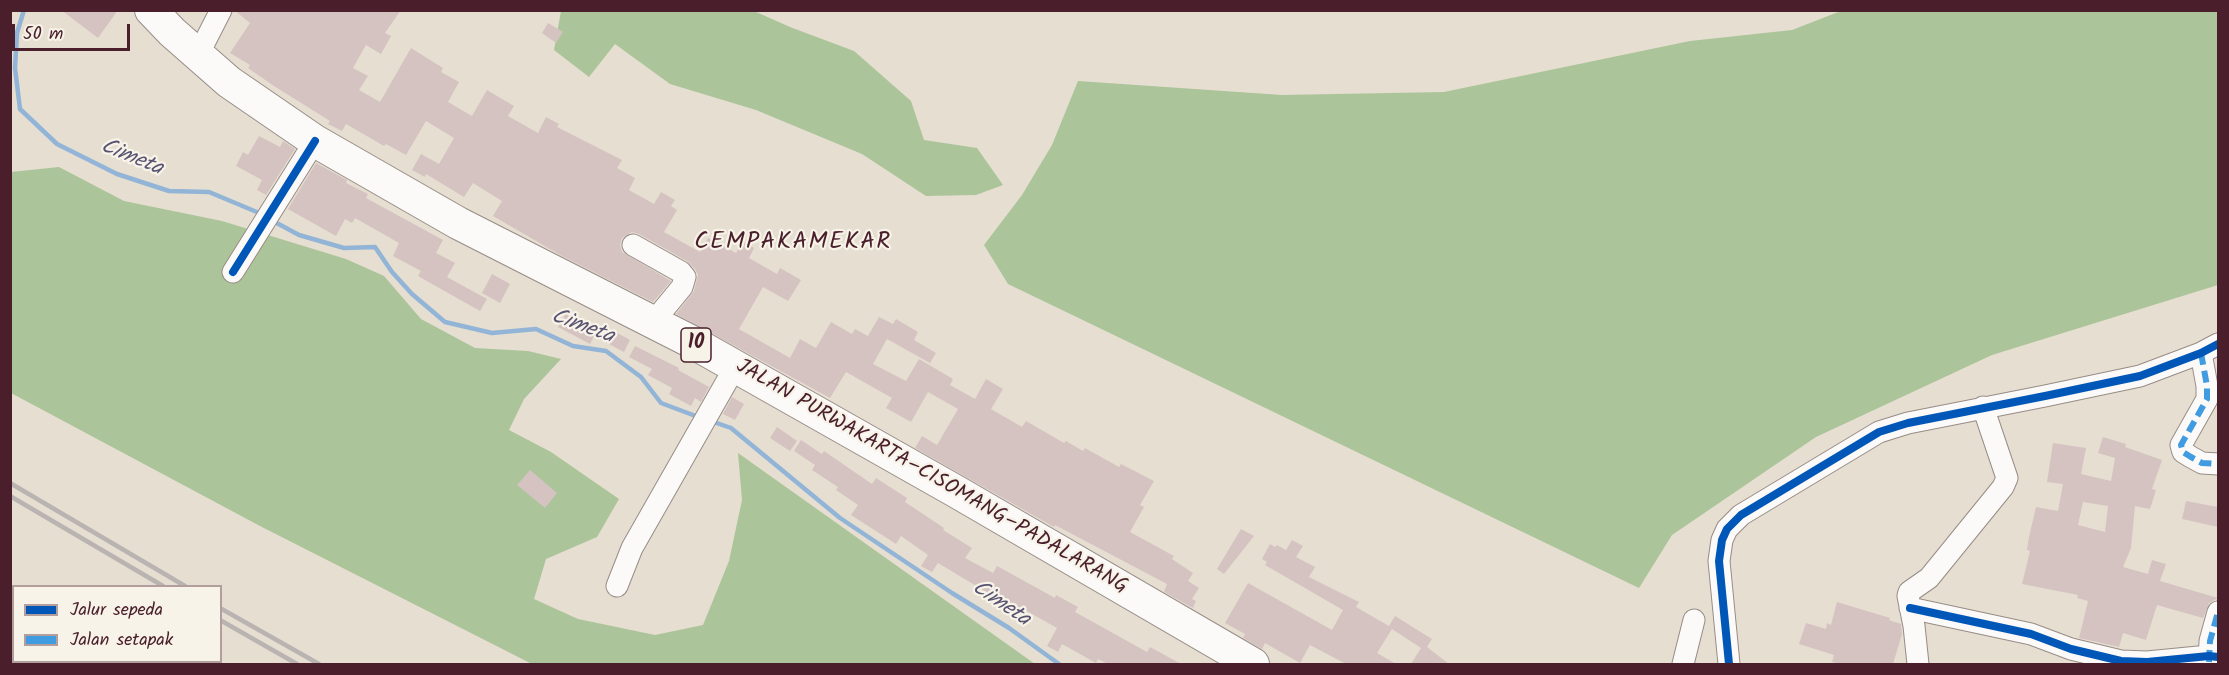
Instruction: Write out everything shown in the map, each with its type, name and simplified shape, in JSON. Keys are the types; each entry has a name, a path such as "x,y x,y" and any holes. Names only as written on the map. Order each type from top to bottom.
{"highway":[{"name":"JALAN PURWAKARTA–CISOMANG–PADALARANG","path":"151,10 198,56 229,82 315,141 458,223 654,321 1050,545 1253,664"}],"street":[{"path":"198,56 221,10"},
{"path":"233,272 315,141"},
{"path":"633,245 681,272 685,277 682,287 654,321"},
{"path":"1729,664 1719,561 1726,529 1741,515 1880,432 1908,423 2140,375 2210,349 2207,399 2181,445 2183,452 2202,463 2218,464"},
{"path":"617,586 632,548 735,367"},
{"path":"1918,664 1909,592 1929,578 2006,482 2007,474 1983,407"},
{"path":"1910,608 2031,634 2071,649 2121,661 2147,662 2212,659 2210,641 2218,612"},
{"path":"1683,664 1694,620"}],"green space":[{"path":"561,11 754,11 854,51 911,101 924,140 977,148 1003,185 976,195 926,196 862,154 756,110 670,84 615,44 589,77 554,50"},
{"path":"1841,11 2218,11 2218,285 1992,355 1816,437 1672,535 1639,588 1008,284 984,245 1022,195 1052,145 1078,81 1282,95 1444,92 1690,41 1792,30"},
{"path":"59,167 124,201 222,221 346,259 384,276 421,319 475,348 528,351 561,359 524,399 509,430 551,452 619,499 597,537 546,559 534,599 578,619 655,635 703,625 729,561 742,500 738,453 1035,664 532,664 260,526 11,393 11,172"}],"building":[{"path":"61,10 118,10 98,38"},
{"path":"234,10 401,10 385,33 391,36 381,54 366,45 353,68 368,76 359,90 380,102 411,48 443,68 441,72 459,82 448,102 472,116 487,90 514,106 508,116 538,133 546,117 559,124 557,127 622,160 617,168 635,178 629,190 654,204 661,192 675,200 671,206 677,210 664,232 700,252 708,238 736,253 743,241 754,248 749,258 777,274 780,268 801,280 788,301 763,287 739,329 790,358 800,339 816,348 831,322 852,334 855,329 868,336 879,317 893,324 896,319 918,332 914,340 936,353 930,363 887,339 873,364 906,381 919,359 953,379 950,385 975,399 986,379 1003,389 991,409 1022,427 1026,421 1064,443 1066,441 1083,451 1085,448 1119,467 1121,464 1154,481 1140,505 1144,507 1130,532 1174,556 1172,559 1193,573 1188,581 1199,588 1192,599 1196,601 1193,608 1164,592 1167,584 1055,525 1054,527 915,448 922,436 937,445 958,409 928,392 911,422 886,408 892,398 846,372 830,398 676,314 694,291 698,275 687,261 639,234 632,232 622,238 620,245 622,252 671,281 653,302 562,256 493,216 502,201 473,183 464,197 426,174 425,177 412,170 421,154 439,164 454,138 426,121 406,155 386,144 384,146 346,124 342,131 328,124 330,121 274,86 248,68 250,65 230,53 250,23"},
{"path":"548,23 563,32 556,43 542,33"},
{"path":"259,136 280,147 283,141 295,149 266,195 257,190 262,180 236,166 243,152 248,155"},
{"path":"316,163 347,180 346,183 368,194 366,198 443,240 436,253 455,263 447,277 487,299 480,311 418,276 421,271 393,256 399,243 355,218 352,223 345,219 336,236 288,209"},
{"path":"492,274 510,284 500,303 482,293"},
{"path":"566,313 597,330 590,344 558,327"},
{"path":"612,330 630,340 624,352 605,342"},
{"path":"635,346 679,368 678,370 709,387 701,402 695,398 691,406 669,394 672,388 648,375 652,369 629,357"},
{"path":"732,397 744,404 735,420 723,414"},
{"path":"777,427 797,441 790,451 770,438"},
{"path":"2103,437 2126,444 2125,447 2162,460 2152,489 2156,490 2150,509 2135,506 2131,548 2123,567 2148,574 2152,560 2166,564 2160,581 2218,598 2209,603 2203,618 2157,605 2146,640 2123,633 2119,647 2079,638 2088,601 2077,598 2078,595 2022,584 2030,551 2027,550 2036,507 2058,511 2063,484 2047,482 2053,443 2086,448 2081,474 2111,481 2115,458 2098,453","holes":["2083,502 2108,506 2105,532 2078,525"]},
{"path":"801,440 822,454 824,451 872,484 876,478 907,498 905,502 972,548 965,558 993,573 997,566 1055,598 1056,595 1078,607 1075,612 1147,652 1150,647 1181,664 1108,664 1098,659 1096,663 1062,644 1058,652 1047,646 1057,628 1025,610 1023,614 938,563 932,572 921,566 928,555 901,536 896,544 851,515 858,505 836,490 838,487 812,470 815,465 794,451"},
{"path":"530,470 557,493 545,508 517,485"},
{"path":"2186,501 2218,507 2218,527 2182,519"},
{"path":"1241,529 1254,536 1224,574 1217,569"},
{"path":"1292,540 1303,546 1296,557 1315,567 1309,577 1359,602 1356,607 1389,626 1395,616 1432,639 1427,647 1449,664 1411,664 1421,648 1392,629 1377,653 1396,664 1346,664 1310,645 1300,663 1265,643 1262,649 1243,638 1245,634 1225,623 1248,583 1332,630 1343,610 1265,565 1267,562 1262,559 1270,544 1286,550"},
{"path":"1837,602 1890,618 1889,620 1901,624 1902,634 1893,664 1840,664 1832,662 1834,655 1799,644 1806,623 1826,629 1827,623 1831,625"}],"waterway":[{"name":"Cimeta","path":"24,10 17,33 15,68 20,109 57,144 117,174 169,191 209,192 264,215"},
{"name":"Cimeta","path":"273,221 299,235 344,248 375,247 392,272 412,294 445,322 492,333 536,329 573,346 606,351 641,377 661,403 701,418"},
{"name":"Cimeta","path":"711,421 731,428 840,518 1009,628 1059,664"}],"railway":[{"path":"10,483 183,585"},
{"path":"10,496 161,585"},
{"path":"222,609 319,664"},
{"path":"222,621 297,664"}],"marked path":[{"path":"2201,353 2207,399 2181,445 2183,452 2202,463 2218,464"},
{"path":"2209,662 2210,641 2218,612"}],"cycle path":[{"path":"233,272 315,141"},
{"path":"1729,664 1719,561 1722,540 1727,529 1741,515 1879,432 1908,423 2140,376 2201,353 2218,344"},
{"path":"1910,608 2031,634 2071,649 2121,661 2147,662 2218,657"}],"district":[{"name":"CEMPAKAMEKAR","path":"793,244"}]}
